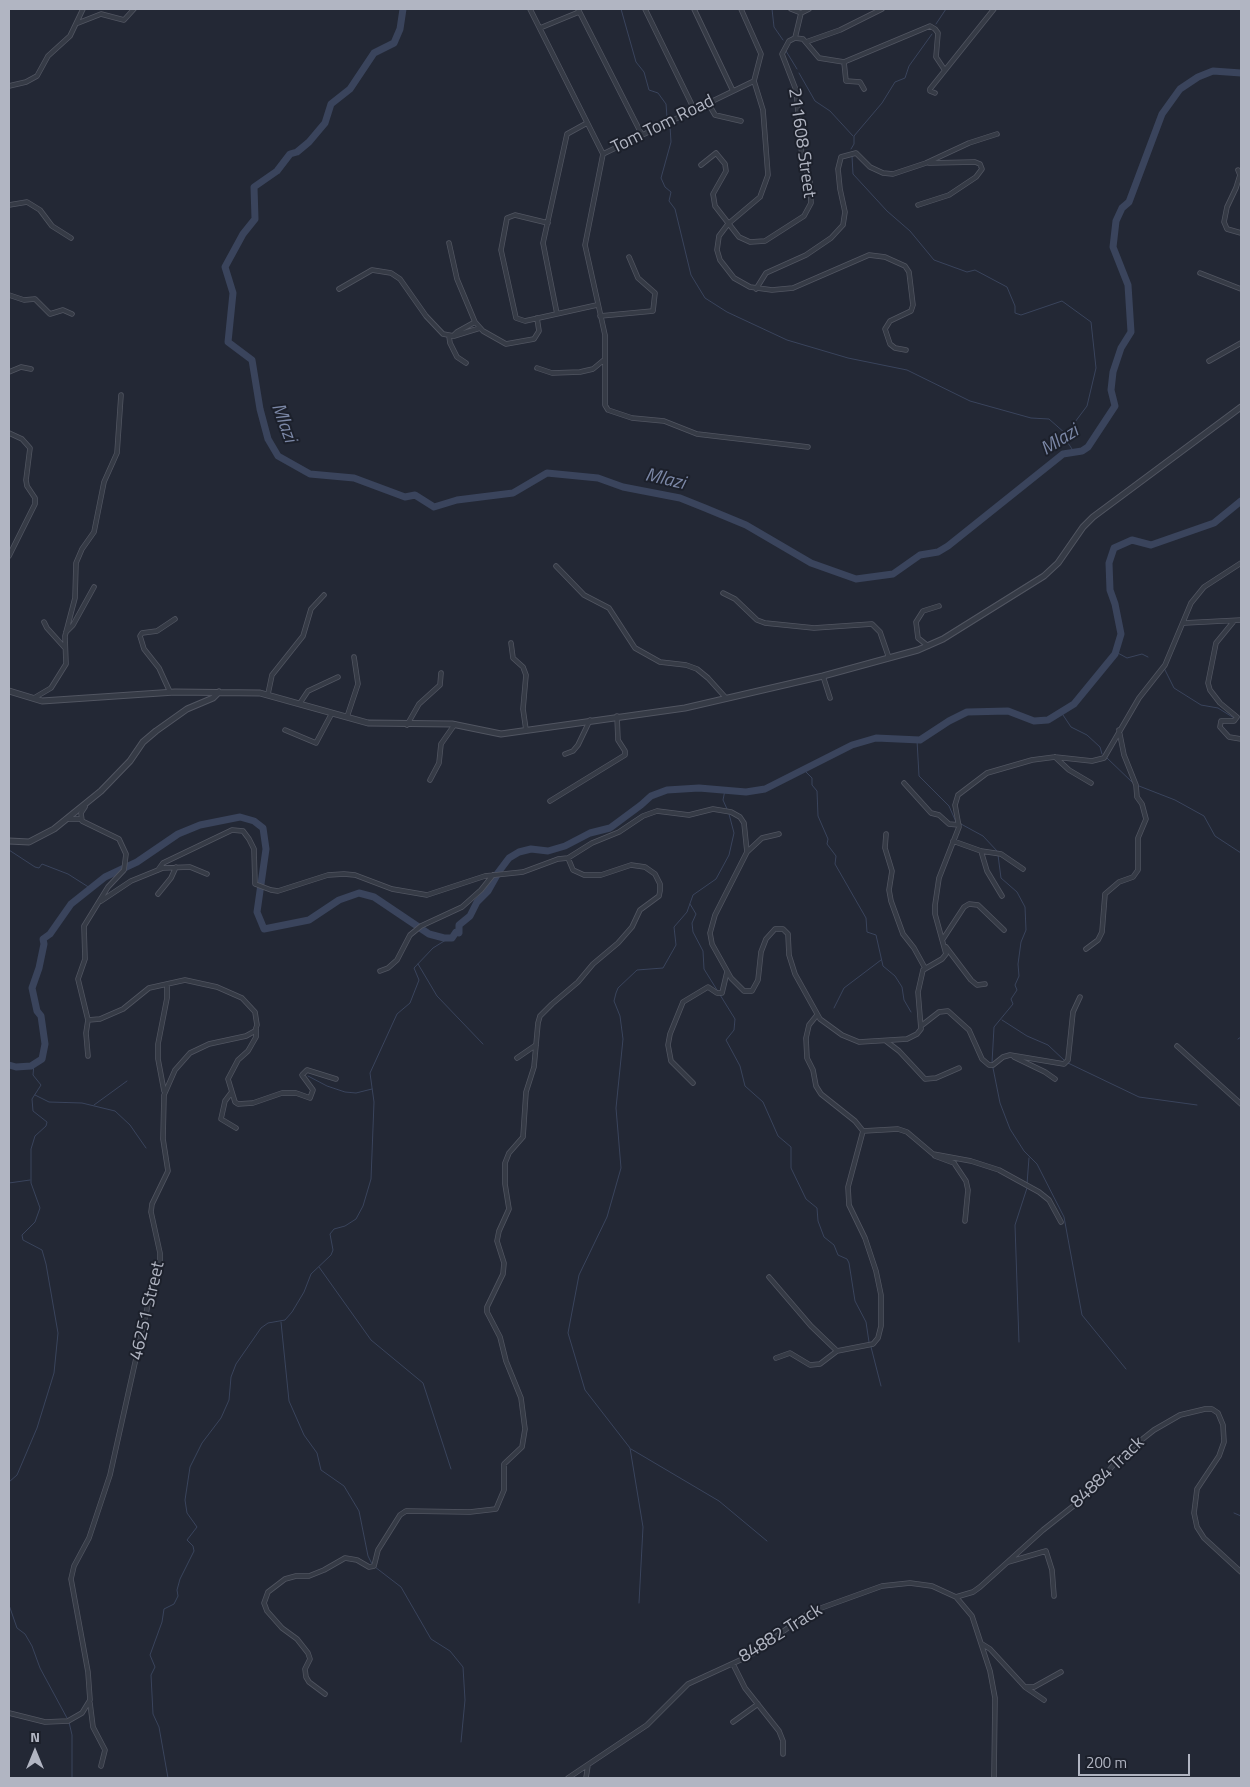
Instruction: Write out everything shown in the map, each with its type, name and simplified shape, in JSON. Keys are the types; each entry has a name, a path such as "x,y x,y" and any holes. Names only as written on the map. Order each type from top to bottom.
{"street":[{"path":"9,86 29,81 37,76 48,56 70,36 78,23 83,9"},
{"path":"78,23 101,14 124,20 134,9"},
{"name":"Tom Tom Road","path":"530,9 603,154 734,91 694,9"},
{"path":"646,9 694,109"},
{"path":"741,9 761,54 754,81 763,110 768,175 760,197 728,224 719,236 717,242 720,260 734,278 756,289 784,290 869,255 885,257 907,268 913,294 912,309 890,321 885,329 890,344 895,348 906,350"},
{"path":"791,9 801,13 809,9"},
{"path":"806,42 840,30 882,9"},
{"path":"935,94 929,89 994,9"},
{"path":"540,28 579,10 642,135"},
{"path":"801,13 795,38 806,42 814,55 819,58 844,62 930,26 938,34 937,61 944,69"},
{"name":"211608 Street","path":"728,224 744,240 759,242 772,238 795,224 809,210 812,190 802,157 796,90 782,54 785,45 795,38"},
{"path":"844,62 846,81 860,82 864,89"},
{"path":"734,91 754,81"},
{"path":"708,103 715,114 740,121"},
{"path":"557,314 543,249 567,134 587,123"},
{"path":"756,289 766,273 806,255 831,238 843,225 845,212 838,169 841,156 856,153 870,167 889,174 898,173 926,163 969,142 997,134"},
{"path":"701,165 716,153 725,164 726,171 713,194 713,202 728,224"},
{"path":"603,154 585,245 605,335 605,404 608,410 632,418 664,421 697,434 808,447"},
{"path":"918,206 949,195 976,177 982,169 980,164 975,162 926,163"},
{"path":"1238,170 1240,174 1227,207 1224,222 1227,228 1241,233"},
{"path":"9,205 22,201 38,208 52,226 71,238"},
{"path":"548,223 512,215 507,218 501,250 516,318 524,321 597,305"},
{"path":"449,243 457,279 475,322 480,328 498,340 513,344 537,336 539,331 537,318"},
{"path":"600,316 653,311 655,293 638,278 629,257"},
{"path":"339,289 372,270 391,273 400,280 426,316 443,334 452,336 480,328"},
{"path":"1200,273 1241,289"},
{"path":"9,295 24,300 35,299 50,314 63,310 72,314"},
{"path":"466,363 457,357 451,346 452,336 475,322"},
{"path":"1209,361 1241,342"},
{"path":"537,368 552,373 580,372 593,369 605,359"},
{"path":"9,372 21,367 31,368"},
{"path":"32,699 54,684 66,664 66,632 75,598 76,563 82,549 94,532 101,493 117,453 121,395"},
{"path":"9,692 32,699 52,700 170,692 268,694 373,724 455,724 491,733 685,708 823,676 928,646 1044,576 1054,568 1083,527 1093,517 1241,407"},
{"path":"9,433 22,439 30,448 26,480 27,486 35,498 35,504 9,556"},
{"path":"985,984 977,985 971,980 945,945 935,914 939,878 959,826 956,798 975,780 995,770 1032,760 1055,757 1082,761 1104,758 1147,686 1165,665 1191,603 1204,587 1241,563"},
{"path":"556,566 584,595 610,608 635,648 660,662 686,665 697,669 726,698"},
{"path":"66,632 73,625 94,587"},
{"path":"722,593 735,599 759,621 770,624 814,628 872,624 880,632 889,658"},
{"path":"268,694 272,675 303,636 311,609 324,595"},
{"path":"928,646 918,638 916,622 923,611 939,606"},
{"path":"170,692 159,668 144,649 140,636 142,633 157,631 175,619"},
{"path":"1184,623 1241,620"},
{"path":"1234,621 1216,643 1208,683 1210,690 1220,704 1237,717 1234,721 1221,721 1220,727 1229,737 1241,739"},
{"path":"44,622 65,648"},
{"path":"510,642 513,658 523,667 526,675 523,709 526,730"},
{"path":"347,717 358,684 354,657"},
{"path":"407,725 419,704 440,684 442,673"},
{"path":"823,676 830,698"},
{"path":"300,703 308,691 338,677"},
{"path":"88,1056 86,1033 88,1020 83,1006 78,975 85,959 84,926 112,881 124,868 126,854 122,842 107,832 85,823 81,818 83,808 101,791 148,737 187,709 213,698 219,692"},
{"path":"284,730 316,743 332,713"},
{"path":"550,801 625,755 625,751 617,737 617,716"},
{"path":"565,754 573,751 578,745 590,720"},
{"path":"430,780 438,764 441,744 455,724"},
{"path":"1086,948 1095,943 1102,932 1106,892 1119,882 1133,877 1138,870 1138,838 1146,819 1142,804 1137,797 1136,785 1124,755 1119,730"},
{"path":"1055,757 1069,770 1090,783"},
{"path":"904,783 931,813 939,815 948,824 959,826"},
{"path":"9,841 29,842 48,833 101,791"},
{"path":"158,870 163,863 207,843 215,837 232,830 243,831 254,849 255,884 260,886 278,891 328,875 344,874 355,875 392,889 427,895 493,875 523,872 537,866 568,858 592,843 620,832 643,816 663,810 689,815 713,809 734,813 744,824 747,852"},
{"path":"66,818 81,818"},
{"path":"779,834 762,838 747,852 710,929 712,944 727,972 741,990 752,991 758,980 761,952 766,939 775,929 783,929 788,934 793,968 817,1015 842,1035 854,1040 907,1039 918,1033 921,1026 918,992 924,968 914,948 903,934 891,901 889,890 892,871 885,848 886,834"},
{"path":"953,841 981,851 1001,854 1023,868"},
{"path":"981,851 987,870 1002,896"},
{"path":"325,1694 309,1682 306,1677 305,1668 310,1659 308,1653 297,1639 282,1628 267,1612 264,1603 268,1592 285,1579 296,1576 309,1576 338,1564 345,1558 357,1560 369,1567 374,1566 378,1550 400,1515 406,1511 470,1512 496,1509 504,1490 504,1464 522,1447 525,1424 521,1398 506,1361 500,1337 487,1312 487,1307 503,1274 504,1263 497,1241 499,1231 509,1209 504,1179 505,1163 509,1154 523,1137 526,1092 533,1072 540,1016 618,943 630,930 640,910 659,896 660,891 660,884 655,874 645,867 628,866 602,875 589,876 573,870 568,858"},
{"path":"101,901 110,897 132,880 158,870 176,866 190,867 207,874"},
{"path":"158,894 171,878 176,866"},
{"path":"380,971 397,960 410,934 420,927 462,907 481,890 493,875"},
{"path":"943,939 964,907 969,904 978,905 1004,930"},
{"path":"924,968 945,957 945,945"},
{"path":"693,1083 671,1060 668,1045 670,1034 683,1002 708,987 717,993 722,993 727,972"},
{"path":"88,1020 100,1019 120,1011 149,988 167,985 180,980 189,980 232,993 249,1004 254,1010 257,1020 256,1036 248,1051 238,1060 228,1078 233,1100 238,1104 253,1103 282,1093 296,1093 307,1098 312,1096 313,1090 302,1075 304,1071 311,1071 336,1079"},
{"path":"164,1094 158,1059 158,1044 159,1028 167,998 167,985"},
{"path":"921,1026 939,1012 948,1012 969,1030 986,1063 993,1065 1003,1057 1010,1055 1051,1063 1067,1063 1073,1012 1080,997"},
{"path":"817,1015 809,1025 806,1038 807,1058 813,1070 816,1086 821,1094 855,1121 863,1131"},
{"name":"46251 Street","path":"101,1766 106,1750 91,1722 88,1672 71,1579 74,1566 89,1538 110,1475 151,1291 160,1263 160,1253 151,1212 153,1201 168,1171 163,1139 164,1094 175,1070 196,1049 242,1038 256,1029"},
{"path":"884,1040 899,1051 925,1079 936,1078 959,1068"},
{"path":"517,1058 536,1045"},
{"path":"1177,1046 1241,1104"},
{"path":"1010,1055 1055,1079"},
{"path":"231,1093 225,1100 221,1120 236,1128"},
{"path":"863,1131 898,1129 907,1132 933,1154 954,1163 966,1181 968,1190 965,1221"},
{"path":"776,1358 790,1353 810,1365 817,1365 828,1360 837,1351 873,1344 878,1338 881,1295 876,1271 865,1238 849,1205 848,1187 863,1131"},
{"path":"933,1154 985,1165 1015,1178 1049,1200 1061,1222"},
{"path":"769,1277 811,1326 837,1351"},
{"name":"84884 Track","path":"956,1597 973,1592 1043,1530 1091,1492 1120,1457 1154,1430 1180,1415 1212,1408 1218,1413 1223,1425 1224,1442 1219,1456 1197,1489 1194,1513 1197,1526 1212,1547 1241,1572"},
{"path":"1007,1562 1046,1551 1052,1570 1054,1596"},
{"name":"84882 Track","path":"568,1778 647,1725 688,1684 762,1649 810,1612 876,1588 910,1583 932,1586 956,1597"},
{"path":"956,1597 972,1616 982,1644 995,1698 994,1778"},
{"path":"982,1644 990,1649 1025,1687 1044,1700"},
{"path":"732,1664 745,1688 779,1731 783,1741 783,1754"},
{"path":"1025,1687 1034,1687 1061,1672"},
{"path":"9,1713 45,1722 68,1721 82,1713 90,1700"},
{"path":"733,1722 758,1704"},
{"path":"586,1778 588,1765"}],"waterway":[{"name":"Mlazi","path":"403,9 400,29 394,43 374,53 350,89 331,104 325,123 309,142 297,152 290,154 277,171 254,187 255,219 243,234 225,267 233,293 228,342 252,360 260,409 268,439 278,456 310,474 354,478 405,497 415,495 434,507 457,500 513,493 547,473 598,478 623,487 680,498 746,525 811,563 856,579 893,574 920,555 938,552 1063,454 1082,451 1088,447 1115,406 1111,390 1113,372 1121,348 1131,332 1128,285 1113,247 1116,221 1122,208 1129,202 1162,114 1180,89 1198,77 1213,71 1241,73"},
{"path":"621,9 636,62 644,72 649,90 658,93 666,104 667,117"},
{"path":"772,9 774,27 783,40"},
{"path":"936,24 946,9"},
{"path":"851,149 854,144 854,136 882,103 895,82 905,78 909,66 932,34"},
{"path":"786,51 797,69"},
{"path":"799,73 815,101 830,111 853,136"},
{"path":"670,126 671,142 661,178 665,187 671,192 669,201 675,209 691,275 705,298 727,312 787,340 848,358 907,370 970,401 1031,418 1049,419 1066,434 1068,443 1074,452"},
{"path":"852,156 853,174 887,211 910,231 934,260 967,272 975,270 1007,287 1015,306 1015,313 1021,315 1062,301 1091,322 1096,368 1087,406 1066,434"},
{"path":"497,874 509,858 519,852 531,849 548,851 565,846 590,833 610,828 651,796 667,790 699,788 746,792 765,789 852,745 876,738 920,740 967,712 1008,711 1034,721 1048,720 1074,704 1115,654 1121,634 1110,590 1109,563 1114,548 1132,540 1151,545 1214,523 1241,501"},
{"path":"1116,652 1127,658 1142,654 1148,657"},
{"path":"1164,668 1174,688 1201,705 1218,708 1234,718"},
{"path":"1061,712 1071,727 1087,735 1100,747 1102,754"},
{"path":"917,740 919,776 949,806 956,822"},
{"path":"1107,758 1133,783"},
{"path":"804,770 812,778 812,785 817,791 818,816 828,839 827,844 836,856 835,864 866,918 867,932 876,935 883,966 895,976 902,987 904,1000 911,1012"},
{"path":"1139,786 1175,800 1204,816 1215,836 1241,853"},
{"path":"725,790 723,800 727,809"},
{"path":"639,1603 643,1527 630,1448 585,1390 568,1333 579,1275 607,1217 621,1168 616,1108 623,1039 620,1016 614,1001 616,993 618,988 637,970 663,968 676,945 674,927 687,912 693,895 716,879 729,855 734,833 729,814"},
{"path":"9,1065 16,1067 31,1066 42,1059 45,1044 41,1016 37,1011 32,988 39,968 44,944 43,939 50,934 71,904 105,877 137,862 178,834 200,825 240,817 254,821 263,828 266,849 257,912 264,929 309,920 339,900 359,893 374,897 429,934 452,938 456,932 459,933 459,925 470,916 477,902 488,891 497,875"},
{"path":"961,824 983,836 998,852"},
{"path":"9,850 35,867 39,868 42,864 68,874 90,888"},
{"path":"998,855 1001,878 1017,892 1025,907 1026,930 1021,942 1018,964 1019,976 1015,985 1017,990 1011,999 1013,1004 994,1027 992,1063 1000,1103 1010,1129 1024,1151 1037,1164 1064,1217 1082,1315 1126,1369"},
{"path":"690,904 696,914 692,923 693,932 703,951 704,969 735,1019 734,1030 726,1040 740,1066 745,1086 763,1102 778,1136 791,1147 791,1168 806,1199 817,1208 818,1221 824,1237 834,1245 838,1255 847,1259 849,1263 855,1301 866,1322 869,1342"},
{"path":"168,1778 159,1727 153,1714 151,1675 155,1667 150,1655 162,1622 164,1609 174,1604 178,1596 177,1590 180,1579 194,1551 193,1546 187,1540 197,1527 187,1513 185,1500 190,1467 202,1443 221,1418 229,1400 231,1377 236,1364 261,1328 268,1323 285,1320 292,1312 304,1292 311,1274 331,1255 333,1250 330,1234 334,1229 345,1226 356,1219 363,1206 371,1179 374,1102 370,1073 397,1014 410,1003 419,980 414,968 433,948 449,938"},
{"path":"834,1008 844,988 881,960"},
{"path":"418,964 437,996 483,1044"},
{"path":"1002,1020 1027,1036 1048,1045 1065,1061"},
{"path":"1068,1063 1139,1097 1197,1105"},
{"path":"9,1482 17,1475 37,1428 54,1373 58,1333 42,1250 23,1240 22,1235 35,1222 40,1208 31,1183 31,1149 35,1136 46,1126 47,1122 33,1111 32,1099 41,1085 33,1075 34,1064"},
{"path":"308,1076 327,1086 345,1092 356,1093 372,1089"},
{"path":"94,1105 127,1081"},
{"path":"35,1095 49,1102 82,1103 115,1111 130,1125 146,1148"},
{"path":"1027,1184 1029,1158"},
{"path":"9,1183 30,1180"},
{"path":"1019,1342 1015,1225 1027,1188"},
{"path":"319,1267 371,1340 423,1383 451,1469"},
{"path":"281,1322 289,1401 304,1435 317,1453 321,1470 344,1486 359,1511 368,1556 372,1564"},
{"path":"871,1347 881,1386"},
{"path":"631,1449 719,1501 767,1541"},
{"path":"1234,1513 1241,1516"},
{"path":"375,1567 401,1587 431,1639 450,1651 463,1667 465,1700 461,1742"},
{"path":"9,1605 17,1628 25,1634 32,1646 40,1668 67,1718"},
{"path":"69,1722 72,1735 72,1778"}]}
